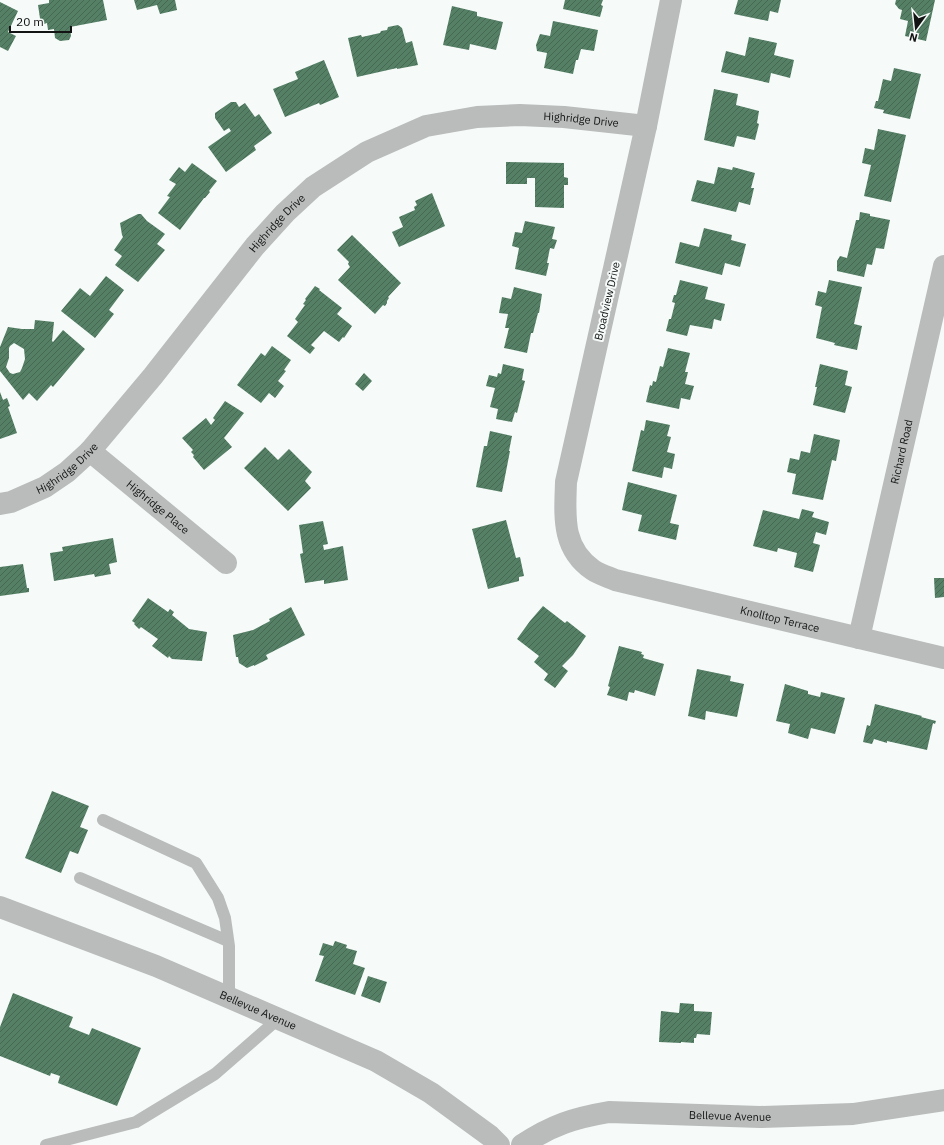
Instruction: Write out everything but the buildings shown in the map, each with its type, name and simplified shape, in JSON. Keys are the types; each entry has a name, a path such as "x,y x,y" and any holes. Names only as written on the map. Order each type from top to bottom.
{"street":[{"name":"Broadview Drive","path":"615,580 593,570 578,557 567,536 565,518 566,482 646,126 671,0"},
{"name":"Highridge Drive","path":"0,504 12,502 45,488 67,472 90,451 153,376 255,246 285,212 313,187 367,152 426,126 477,117 520,115 564,117 646,126"},
{"name":"Richard Road","path":"859,638 944,266"},
{"name":"Highridge Place","path":"90,451 226,563"},
{"name":"Knolltop Terrace","path":"615,580 944,658"},
{"name":"Bellevue Avenue","path":"0,907 156,966 376,1061 431,1093 490,1136 499,1145"},
{"name":"Bellevue Avenue","path":"522,1145 541,1132 561,1123 585,1116 609,1112 760,1117 853,1114 944,1100"}],"lane":[{"path":"103,820 196,863 218,898 225,918 228,941 229,998"},
{"path":"80,878 228,941"},
{"path":"46,1145 136,1122 215,1074 278,1019"}]}
